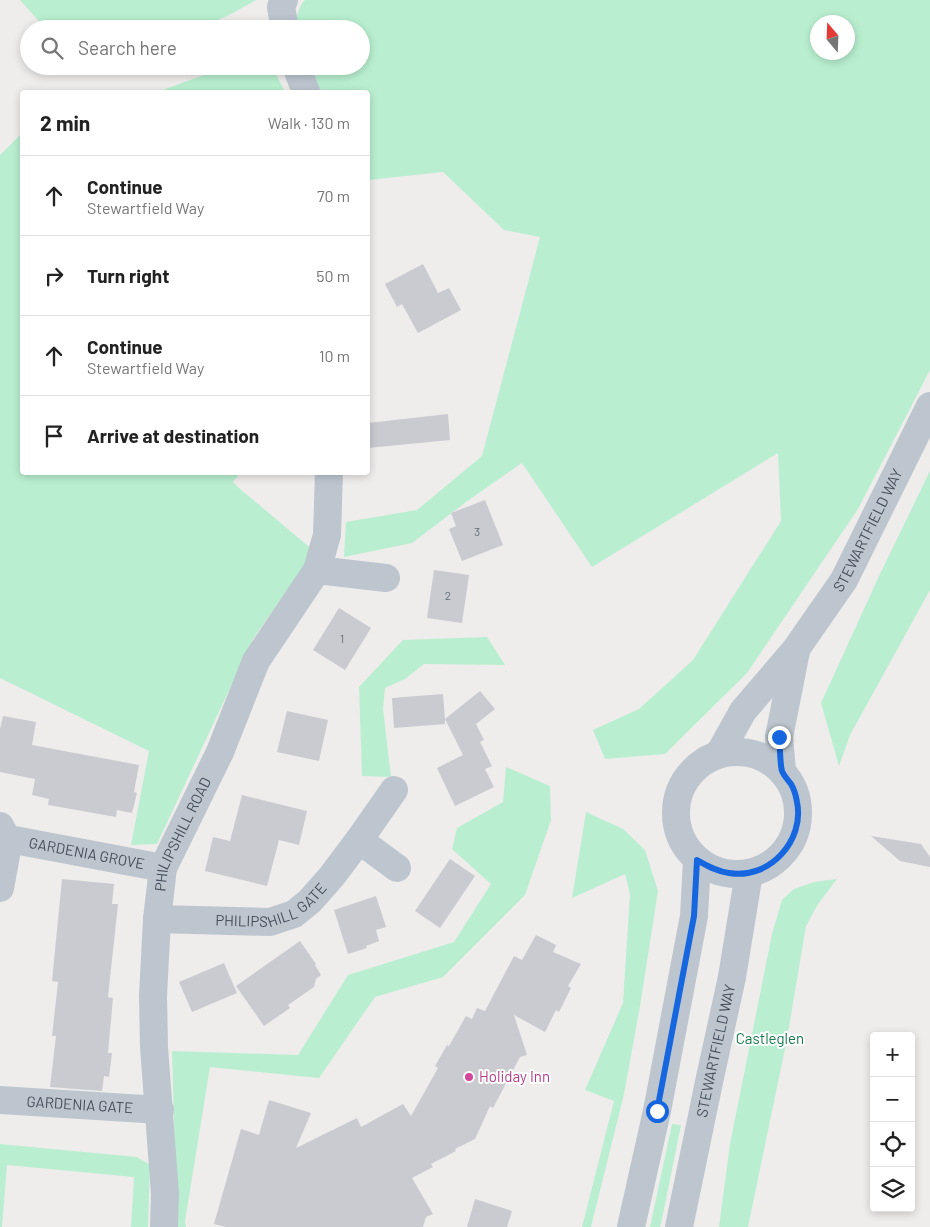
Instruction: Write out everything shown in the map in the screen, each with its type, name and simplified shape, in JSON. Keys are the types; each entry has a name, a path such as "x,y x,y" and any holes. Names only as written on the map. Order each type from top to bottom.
{"street":[{"path":"283,20 281,7 284,0"},
{"path":"299,75 305,90"},
{"name":"STEWARTFIELD WAY","path":"719,754 743,711 796,650 844,580 930,406"},
{"name":"PHILIPSHILL ROAD","path":"164,1227 165,1194 154,1048 153,996 157,919 164,868 220,752 256,661 317,570 327,535 329,475"},
{"path":"317,570 386,578"},
{"name":"STEWARTFIELD WAY","path":"782,771 779,737 796,650"},
{"path":"736,752 753,754 768,760 782,771 792,786 798,802 798,823 791,842 780,857 766,867 749,873 730,874 713,869 697,860 687,849 680,836 676,822 676,805 680,790 688,775 702,762 719,754 736,752"},
{"name":"PHILIPSHILL GATE","path":"157,919 270,922 294,914 310,901 332,876 360,840 394,790"},
{"name":"GARDENIA GROVE","path":"0,888 5,833 164,868"},
{"path":"360,840 397,868"},
{"path":"631,1227 657,1111 694,916 697,860"},
{"name":"STEWARTFIELD WAY","path":"679,1227 708,1082 732,977 749,873"},
{"name":"GARDENIA GATE","path":"0,1100 160,1110"}],"green space":[{"path":"20,0 256,0 218,20 38,20"},
{"path":"305,0 930,0 930,370 858,509 747,673 665,754 605,759 593,730 639,709 693,660 781,521 778,453 592,567 522,463 412,543 344,557 346,522 417,510 482,456 540,237 504,230 443,172 370,180 370,90 319,90 314,75 370,75 370,20 297,20"},
{"path":"204,75 276,75 284,90 163,90"},
{"path":"20,135 20,475 238,475 233,482 314,551 253,639 157,844 131,845 149,751 0,678 0,155"},
{"path":"930,471 930,590 850,735 839,766 821,703"},
{"path":"487,637 505,665 424,664 405,679 385,688 383,709 391,777 362,776 359,687 403,640"},
{"path":"506,767 550,786 551,820 525,895 443,977 375,997 319,1078 210,1067 185,1221 186,1227 177,1227 172,1051 298,1055 348,975 454,942 491,884 452,849 457,828 503,802"},
{"path":"586,812 623,829 645,850 658,891 624,1094 591,1227 582,1227 614,1101 585,1090 623,1003 630,894 625,874 572,898"},
{"name":"Castleglen","path":"837,879 818,904 806,926 787,1039 748,1227 719,1227 730,1144 772,934 782,900 794,889 814,882"},
{"path":"672,1124 681,1125 662,1219 660,1227 650,1227"},
{"path":"0,1144 137,1157 150,1165 148,1227 131,1227 134,1177 7,1165 2,1227 0,1227"}],"building":[{"path":"423,264 438,293 449,288 461,310 418,333 402,304 397,307 385,284"},
{"path":"448,414 450,440 370,448 370,423"},
{"path":"485,500 503,545 462,561 449,529 456,526 451,513"},
{"path":"434,570 469,575 462,623 427,618"},
{"path":"339,608 371,628 345,670 313,650"},
{"path":"480,691 495,709 476,724 484,740 480,742 492,766 485,769 494,787 455,806 437,768 463,755 445,719"},
{"path":"443,694 445,724 394,728 392,698"},
{"path":"287,711 328,720 319,761 277,752"},
{"path":"3,716 36,722 32,745 139,765 134,792 137,793 132,813 117,810 116,817 48,805 49,799 32,795 35,779 0,772 0,729"},
{"path":"242,795 307,811 299,845 279,840 267,886 205,871 213,837 230,841"},
{"path":"871,836 921,844 930,857 930,867 900,861"},
{"path":"450,859 475,876 440,928 415,911"},
{"path":"62,879 114,884 112,904 118,904 108,997 113,998 108,1053 112,1053 109,1077 104,1076 102,1091 50,1087 56,1036 52,1036 58,982 52,981"},
{"path":"376,896 386,927 376,930 379,941 366,946 367,948 348,954 334,910"},
{"name":"Holiday Inn","path":"536,935 556,945 553,952 581,964 568,986 571,988 559,1012 556,1010 545,1032 514,1015 527,1055 520,1057 493,1108 490,1106 475,1139 455,1149 456,1151 431,1164 433,1167 412,1178 433,1214 426,1217 423,1227 226,1227 214,1224 241,1129 259,1135 269,1100 311,1113 296,1148 357,1118 361,1127 403,1104 411,1116 438,1068 435,1066 466,1016 472,1019 477,1008 485,1011 514,956 522,960"},
{"path":"300,941 316,964 321,975 316,979 314,987 288,1005 290,1008 264,1026 236,986"},
{"path":"224,963 237,993 192,1012 179,982"},
{"path":"475,1199 512,1211 507,1227 467,1227"}],"place":[{"name":"Holiday Inn","path":"469,1077"}],"route":[{"path":"657,1111 694,916 697,860 713,869 730,874 749,873 766,867 780,857 791,842 798,823 798,802 792,786 782,771 779,737"}]}
